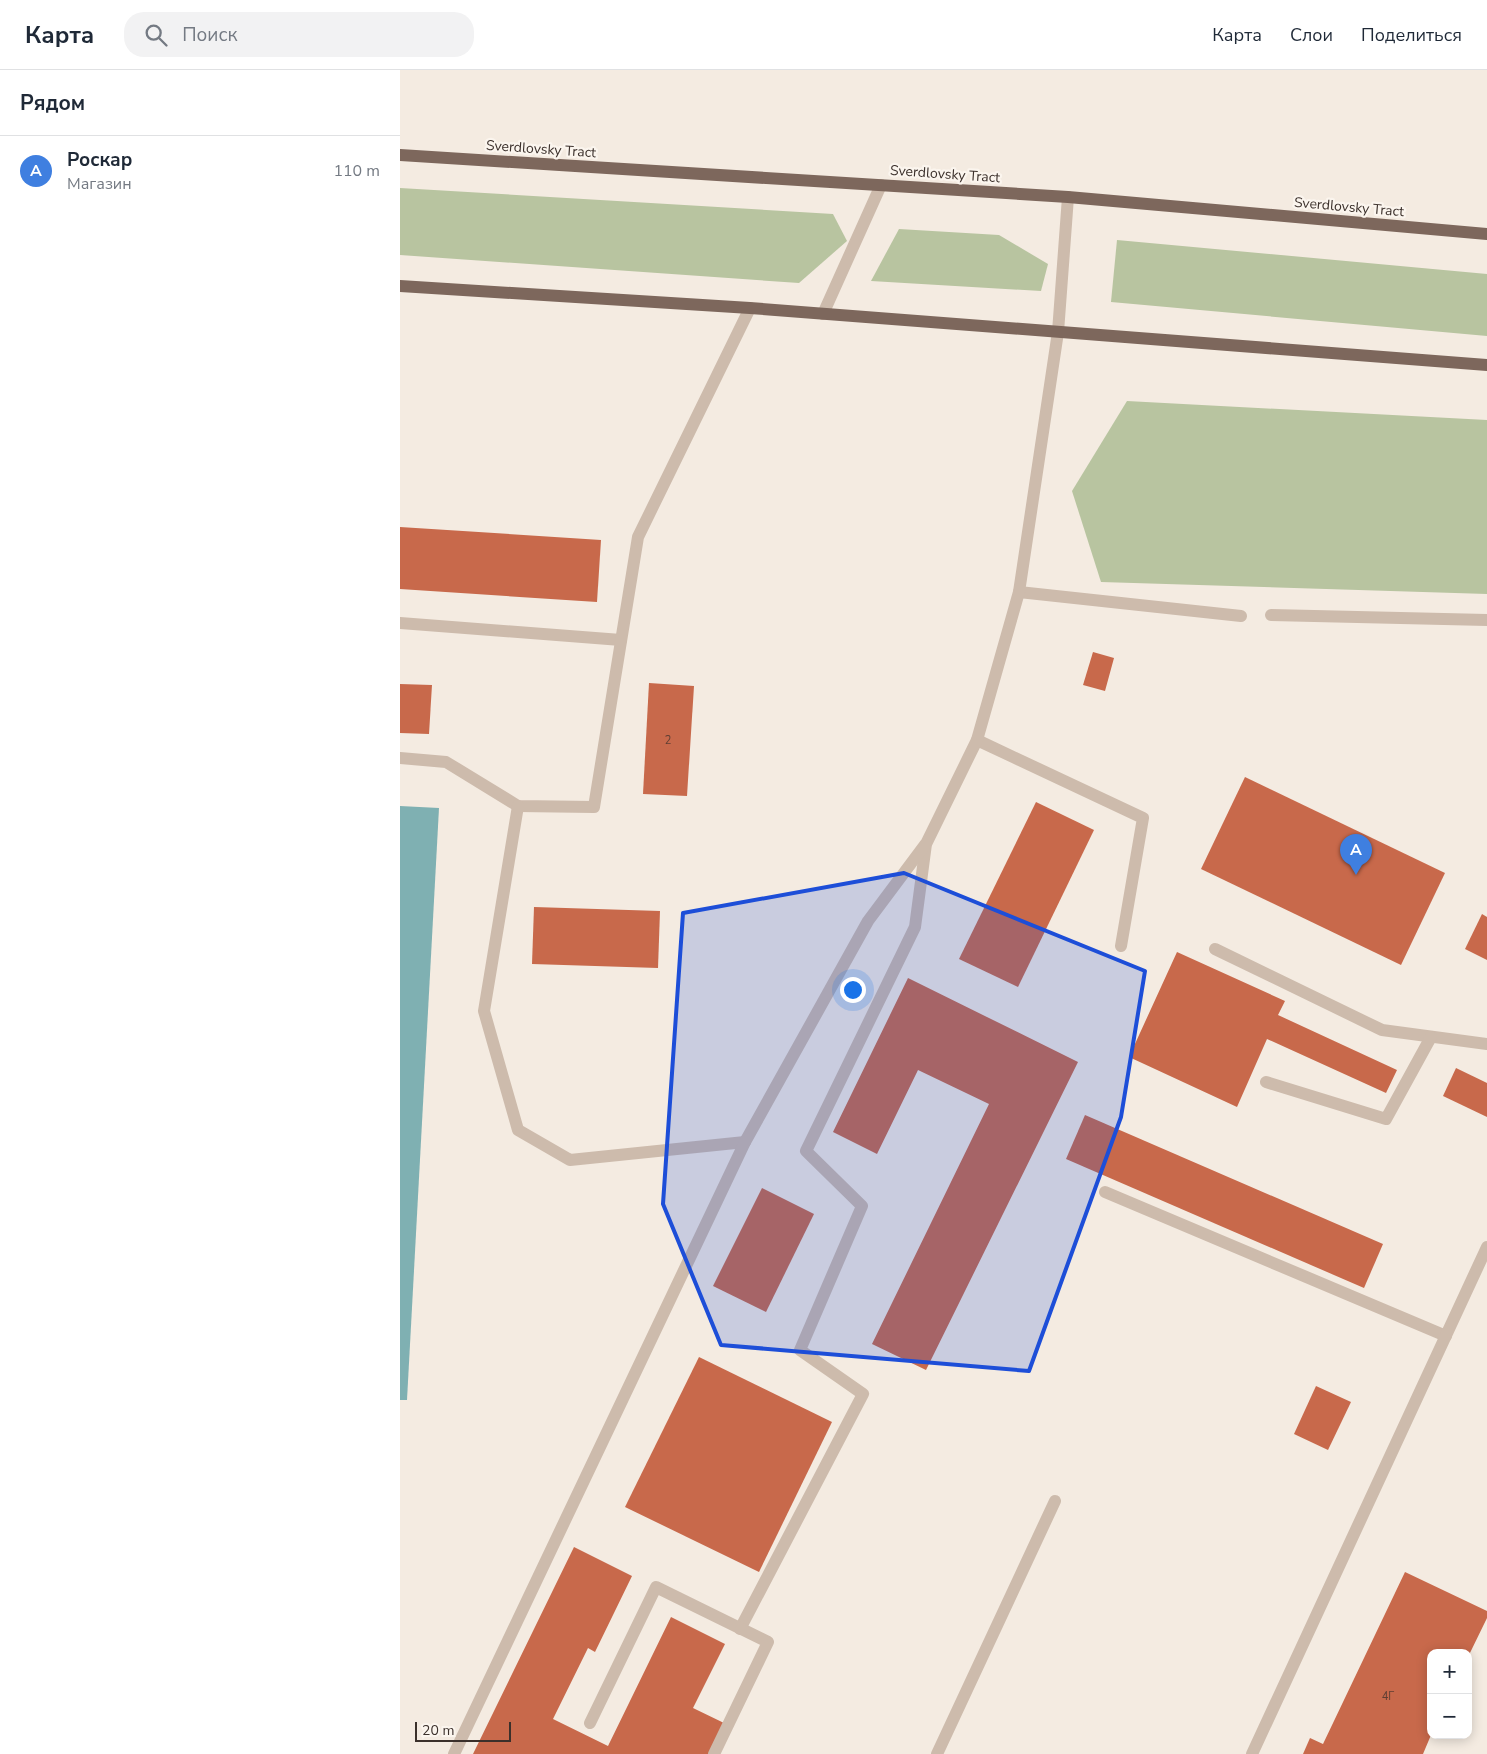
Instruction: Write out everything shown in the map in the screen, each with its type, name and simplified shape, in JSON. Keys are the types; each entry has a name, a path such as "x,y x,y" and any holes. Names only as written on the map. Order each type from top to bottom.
{"main road":[{"name":"Sverdlovsky Tract","path":"400,155 1068,197 1487,234"},
{"path":"400,286 750,308 1487,365"}],"lane":[{"path":"823,314 881,185"},
{"path":"454,1754 745,1142 868,921 927,842 977,740 1019,592 1058,332 1068,197"},
{"path":"400,758 446,762 518,806 594,807 638,537 750,308"},
{"path":"1019,592 1241,616"},
{"path":"1271,615 1487,620"},
{"path":"400,623 621,640"},
{"path":"977,740 1143,818 1121,946"},
{"path":"518,806 484,1011 518,1130 570,1160 745,1142"},
{"path":"740,1629 863,1394 800,1350 862,1206 806,1151 915,927 927,842"},
{"path":"1215,949 1382,1030 1487,1044"},
{"path":"1266,1082 1386,1119 1431,1037"},
{"path":"1105,1192 1446,1336"},
{"path":"1252,1754 1487,1247"},
{"path":"937,1754 1056,1501"},
{"path":"590,1723 656,1587 768,1642 714,1754"}],"highlighted area":[{"path":"904,873 1145,971 1121,1117 1029,1371 721,1345 663,1204 683,913"}],"green space":[{"path":"400,188 833,214 847,241 799,283 400,255"},
{"path":"899,229 999,235 1048,264 1041,291 871,281"},
{"path":"1117,240 1487,274 1487,336 1111,302"},
{"path":"1127,401 1487,420 1487,594 1101,582 1072,491"}],"water":[{"path":"400,806 439,808 407,1400 400,1400"}],"building":[{"path":"400,527 601,540 597,602 400,589"},
{"path":"1093,652 1114,658 1105,691 1083,685"},
{"path":"649,683 694,686 687,796 643,794"},
{"path":"400,684 432,685 429,734 400,733"},
{"path":"1245,777 1445,873 1401,965 1201,869"},
{"path":"1036,802 1094,830 1018,987 959,959"},
{"path":"534,907 660,911 658,968 532,964"},
{"path":"1482,914 1487,917 1487,960 1465,949"},
{"path":"1177,952 1285,1001 1278,1015 1397,1070 1386,1093 1267,1039 1237,1107 1129,1057"},
{"path":"908,978 1078,1062 926,1370 872,1344 989,1104 918,1070 877,1154 833,1132"},
{"path":"1456,1068 1487,1083 1487,1117 1443,1096"},
{"path":"1085,1115 1383,1244 1364,1288 1066,1159"},
{"path":"762,1188 814,1214 766,1312 713,1286"},
{"path":"699,1357 832,1422 759,1572 625,1507"},
{"path":"1316,1386 1351,1402 1328,1450 1294,1434"},
{"path":"574,1547 632,1576 595,1652 588,1648 553,1719 608,1746 671,1617 725,1644 693,1708 724,1723 709,1754 473,1754"},
{"path":"1405,1572 1487,1611 1487,1618 1472,1649 1427,1649 1427,1739 1429,1739 1423,1754 1303,1754 1310,1738 1323,1744"}],"place":[{"name":"Роскар","path":"1356,875"}]}
